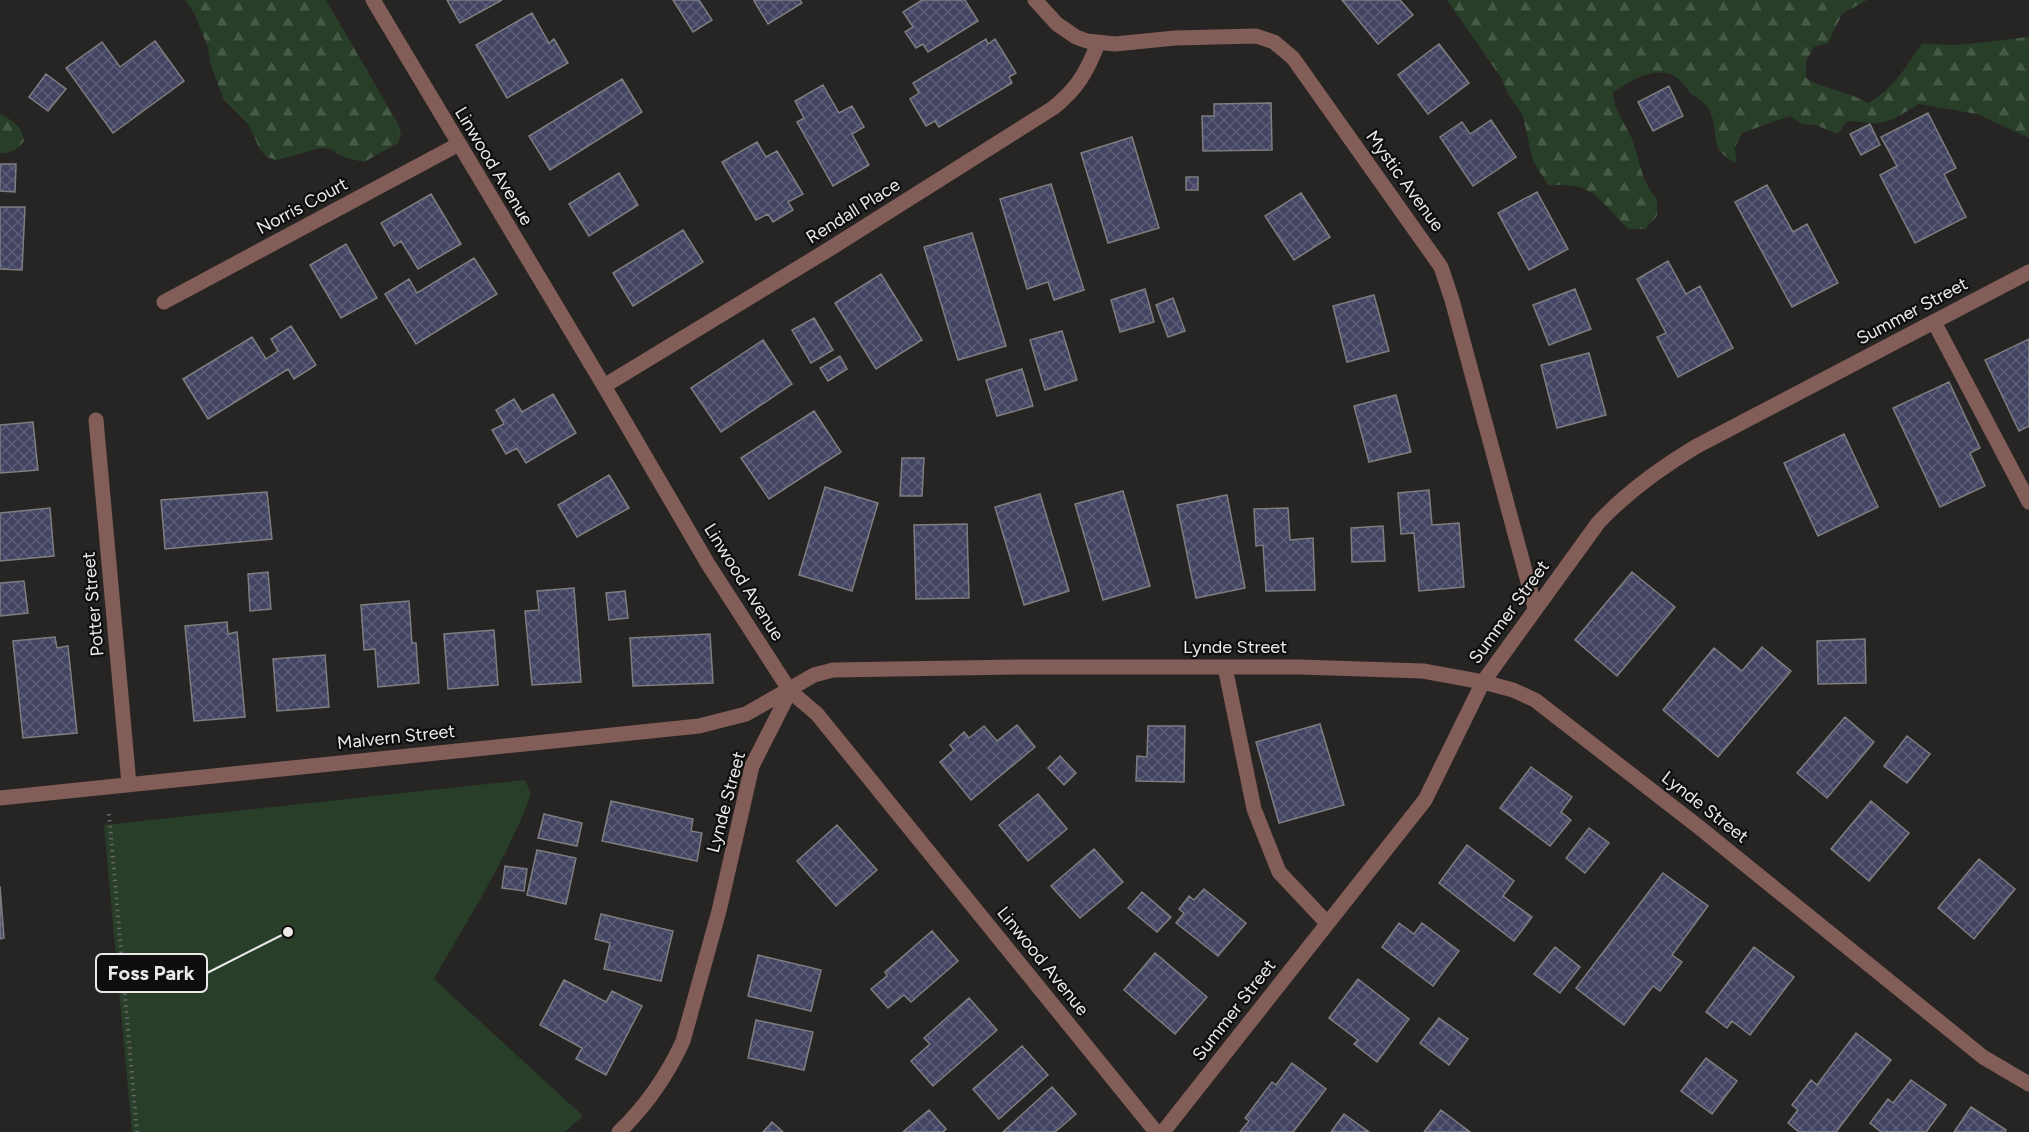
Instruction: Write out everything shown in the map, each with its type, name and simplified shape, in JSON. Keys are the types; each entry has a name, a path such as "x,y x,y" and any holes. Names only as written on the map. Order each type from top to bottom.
{"street":[{"name":"Linwood Avenue","path":"373,0 708,564 790,690 817,714 1156,1132"},
{"name":"Mystic Avenue","path":"1035,0 1066,31 1087,41 1123,43 1175,38 1256,36 1268,39 1293,58 1441,267 1452,300 1535,608"},
{"name":"Rendall Place","path":"604,386 831,248 1053,108 1068,96 1080,81 1090,65 1098,43"},
{"name":"Norris Court","path":"164,302 459,144"},
{"name":"Summer Street","path":"1163,1132 1425,800 1483,682 1598,523 1632,490 1696,446 2029,272"},
{"path":"1934,322 2029,502"},
{"name":"Potter Street","path":"96,420 129,784"},
{"path":"1225,667 1254,810 1279,872 1327,923"},
{"name":"Lynde Street","path":"619,1132 653,1094 675,1059 683,1041 719,911 752,766 790,690 814,675 853,668 1299,667 1423,671 1513,690 1535,700 1700,828 1983,1056 2029,1084"},
{"name":"Malvern Street","path":"0,798 699,726 746,714 790,690"}],"path":[{"path":"106,786 137,1132"}],"green space":[{"path":"185,0 326,0 398,124 401,134 398,143 364,162 346,158 330,149 321,148 276,160 267,157 260,150 249,125 224,100 211,66 208,47 194,13"},
{"path":"1447,0 1867,0 1842,14 1828,43 1814,47 1806,61 1806,78 1868,103 1892,84 1922,44 1958,45 2029,37 2029,138 1977,114 1919,104 1884,122 1847,121 1838,134 1816,125 1802,124 1790,116 1742,133 1735,147 1736,163 1718,148 1711,112 1706,105 1673,75 1647,74 1613,92 1620,117 1632,139 1644,178 1657,199 1657,216 1645,229 1629,229 1589,191 1574,186 1548,185 1533,161 1523,116 1507,92 1502,79"},
{"path":"0,114 16,124 24,141 14,150 0,153"},
{"path":"525,780 531,794 521,818 486,888 434,979 583,1116 565,1132 132,1132 104,825"}],"building":[{"path":"447,0 502,0 460,23"},
{"path":"673,0 699,0 712,20 693,32"},
{"path":"800,0 802,3 768,24 754,1"},
{"path":"922,0 965,0 978,21 928,52 923,44 916,48 905,32 913,27 903,12"},
{"path":"1342,0 1400,0 1413,15 1378,44"},
{"path":"532,13 549,43 554,39 568,63 507,98 476,45"},
{"path":"986,39 988,44 995,39 1016,73 1009,77 1012,83 939,127 935,121 926,126 910,99 919,93 913,83"},
{"path":"155,41 184,81 113,133 66,68 102,42 120,67"},
{"path":"1439,44 1469,83 1428,114 1398,75"},
{"path":"46,74 66,89 48,111 29,97"},
{"path":"622,79 642,112 550,170 529,136"},
{"path":"823,85 839,113 852,106 864,127 852,134 869,165 833,186 797,122 804,118 795,101"},
{"path":"1669,86 1683,116 1653,131 1638,102"},
{"path":"1271,103 1272,150 1203,151 1202,116 1214,116 1214,104"},
{"path":"1928,113 1956,168 1944,174 1966,217 1915,243 1880,175 1897,166 1881,137"},
{"path":"1491,120 1516,157 1473,186 1440,137 1462,122 1470,134"},
{"path":"1870,124 1880,145 1861,155 1850,134"},
{"path":"1132,137 1159,228 1108,243 1081,153"},
{"path":"757,142 766,157 777,151 803,194 788,202 793,210 773,222 768,214 756,220 722,162"},
{"path":"0,164 16,164 15,192 0,191"},
{"path":"619,173 638,205 589,236 569,204"},
{"path":"1186,177 1198,177 1198,190 1186,190"},
{"path":"1051,184 1084,290 1054,300 1048,282 1027,289 1000,199"},
{"path":"1767,185 1793,232 1807,224 1838,283 1792,307 1735,202"},
{"path":"1537,192 1568,249 1529,270 1498,213"},
{"path":"1301,193 1330,237 1294,260 1265,216"},
{"path":"431,194 461,244 418,269 401,241 394,246 381,223"},
{"path":"0,207 25,207 22,270 0,269"},
{"path":"683,230 703,262 633,306 613,273"},
{"path":"972,233 1006,346 958,360 924,247"},
{"path":"346,244 377,298 341,318 310,265"},
{"path":"474,258 497,294 416,344 385,294 409,279 417,293"},
{"path":"1668,261 1686,294 1700,286 1733,348 1678,377 1657,337 1666,333 1637,279"},
{"path":"881,274 922,340 876,369 835,303"},
{"path":"1145,289 1154,322 1120,332 1111,300"},
{"path":"1575,289 1591,329 1549,345 1533,305"},
{"path":"1374,295 1389,351 1347,362 1333,306"},
{"path":"1173,298 1185,331 1168,337 1156,305"},
{"path":"814,318 833,350 811,363 792,330"},
{"path":"291,326 316,365 294,379 288,369 208,419 183,379 252,337 266,359 278,351 271,339"},
{"path":"1062,331 1077,380 1045,390 1030,340"},
{"path":"2029,339 2029,426 2019,431 1985,360"},
{"path":"763,340 792,384 721,432 691,388"},
{"path":"1589,353 1606,415 1557,428 1541,365"},
{"path":"840,356 847,369 828,381 820,368"},
{"path":"1022,369 1033,406 997,416 986,380"},
{"path":"1949,382 1980,448 1970,453 1985,486 1940,507 1893,408"},
{"path":"553,394 576,433 526,463 517,448 506,454 492,430 504,424 496,410 514,399 522,412"},
{"path":"1396,395 1411,452 1369,462 1354,406"},
{"path":"814,411 841,452 769,499 741,458"},
{"path":"33,422 38,470 0,473 0,425"},
{"path":"1844,434 1878,507 1818,536 1784,463"},
{"path":"902,458 924,458 922,496 900,496"},
{"path":"609,475 629,508 577,537 558,505"},
{"path":"825,487 878,503 852,591 799,575"},
{"path":"1429,490 1432,525 1459,523 1464,587 1419,591 1414,533 1401,534 1398,493"},
{"path":"1123,491 1150,586 1103,600 1075,504"},
{"path":"267,492 272,539 165,549 161,500"},
{"path":"1040,494 1069,591 1024,605 995,507"},
{"path":"1227,495 1245,588 1196,598 1177,505"},
{"path":"50,508 54,556 0,561 0,513"},
{"path":"1288,508 1290,540 1313,538 1315,590 1266,591 1263,545 1256,546 1254,509"},
{"path":"967,524 969,598 916,599 914,525"},
{"path":"1383,526 1385,561 1352,562 1351,528"},
{"path":"268,572 271,609 250,611 248,574"},
{"path":"1632,572 1675,607 1617,676 1575,640"},
{"path":"24,581 28,613 0,616 0,583"},
{"path":"574,588 581,682 532,685 525,611 539,610 537,591"},
{"path":"625,591 628,618 609,620 606,593"},
{"path":"409,601 412,643 416,643 419,683 378,687 375,649 364,650 361,605"},
{"path":"227,622 228,634 237,632 245,717 194,721 185,626"},
{"path":"494,630 498,685 448,689 444,634"},
{"path":"710,634 713,683 633,686 630,638"},
{"path":"55,637 57,648 68,646 77,733 23,738 13,641"},
{"path":"1865,639 1866,683 1818,684 1817,641"},
{"path":"1762,647 1791,671 1718,757 1663,710 1714,648 1742,671"},
{"path":"325,655 329,707 277,711 273,659"},
{"path":"1845,717 1874,742 1827,798 1797,773"},
{"path":"1320,724 1344,805 1279,823 1256,742"},
{"path":"1017,725 1035,747 971,800 940,762 954,750 950,745 964,732 969,738 984,726 997,741"},
{"path":"1148,726 1185,726 1184,782 1136,781 1137,756 1147,757"},
{"path":"1907,736 1930,754 1907,783 1884,766"},
{"path":"1060,756 1076,773 1064,785 1048,768"},
{"path":"1531,767 1572,797 1561,812 1571,820 1550,846 1500,808"},
{"path":"1038,794 1067,829 1028,861 999,825"},
{"path":"611,801 693,819 691,831 702,833 697,861 602,841"},
{"path":"1871,801 1909,833 1869,881 1831,849"},
{"path":"544,814 582,823 577,846 538,838"},
{"path":"837,825 877,870 836,906 797,861"},
{"path":"1589,828 1609,843 1585,873 1566,858"},
{"path":"1467,845 1514,881 1503,896 1532,917 1514,941 1439,883"},
{"path":"1094,849 1123,882 1080,918 1051,886"},
{"path":"537,850 576,858 566,904 527,895"},
{"path":"1979,859 2015,889 1974,939 1938,908"},
{"path":"505,866 527,869 524,891 502,888"},
{"path":"1663,873 1708,906 1672,955 1682,962 1660,991 1653,986 1624,1025 1576,988"},
{"path":"0,886 4,938 0,939"},
{"path":"1204,889 1246,923 1218,956 1176,923 1184,913 1179,909 1189,896 1194,900"},
{"path":"1142,892 1171,917 1157,932 1128,908"},
{"path":"601,914 673,931 661,981 604,969 610,943 595,939"},
{"path":"1399,923 1414,934 1422,923 1459,951 1433,986 1382,947"},
{"path":"932,931 958,961 911,1002 904,995 888,1008 871,989 887,976 885,972"},
{"path":"1555,947 1580,967 1560,993 1534,974"},
{"path":"1754,947 1794,977 1750,1035 1732,1021 1727,1028 1706,1012"},
{"path":"1155,953 1207,997 1175,1034 1124,990"},
{"path":"758,955 821,970 811,1011 748,996"},
{"path":"1358,979 1409,1019 1377,1062 1354,1044 1358,1040 1329,1018"},
{"path":"564,980 606,1002 612,991 642,1006 606,1075 576,1059 582,1048 540,1025"},
{"path":"969,998 997,1030 933,1086 911,1061 930,1044 924,1038"},
{"path":"1439,1018 1468,1039 1449,1065 1420,1043"},
{"path":"756,1020 813,1032 804,1070 748,1058"},
{"path":"1856,1033 1891,1060 1836,1132 1799,1132 1788,1123 1798,1110 1792,1105 1811,1080 1817,1085"},
{"path":"1022,1046 1048,1075 999,1119 973,1089"},
{"path":"1706,1058 1737,1081 1712,1114 1681,1091"},
{"path":"1292,1063 1326,1089 1293,1132 1240,1132 1249,1121 1245,1118 1272,1082 1276,1085"},
{"path":"1911,1080 1946,1105 1926,1132 1881,1132 1870,1123 1888,1099 1893,1103"},
{"path":"1052,1087 1076,1114 1055,1132 1003,1132"},
{"path":"1971,1107 2006,1130 2005,1132 1954,1132"},
{"path":"929,1110 946,1129 943,1132 903,1132"},
{"path":"1441,1110 1470,1132 1424,1132"},
{"path":"1344,1114 1369,1132 1331,1132"},
{"path":"772,1122 783,1132 763,1132"}],"place":[{"name":"Foss Park","path":"288,932"}]}
